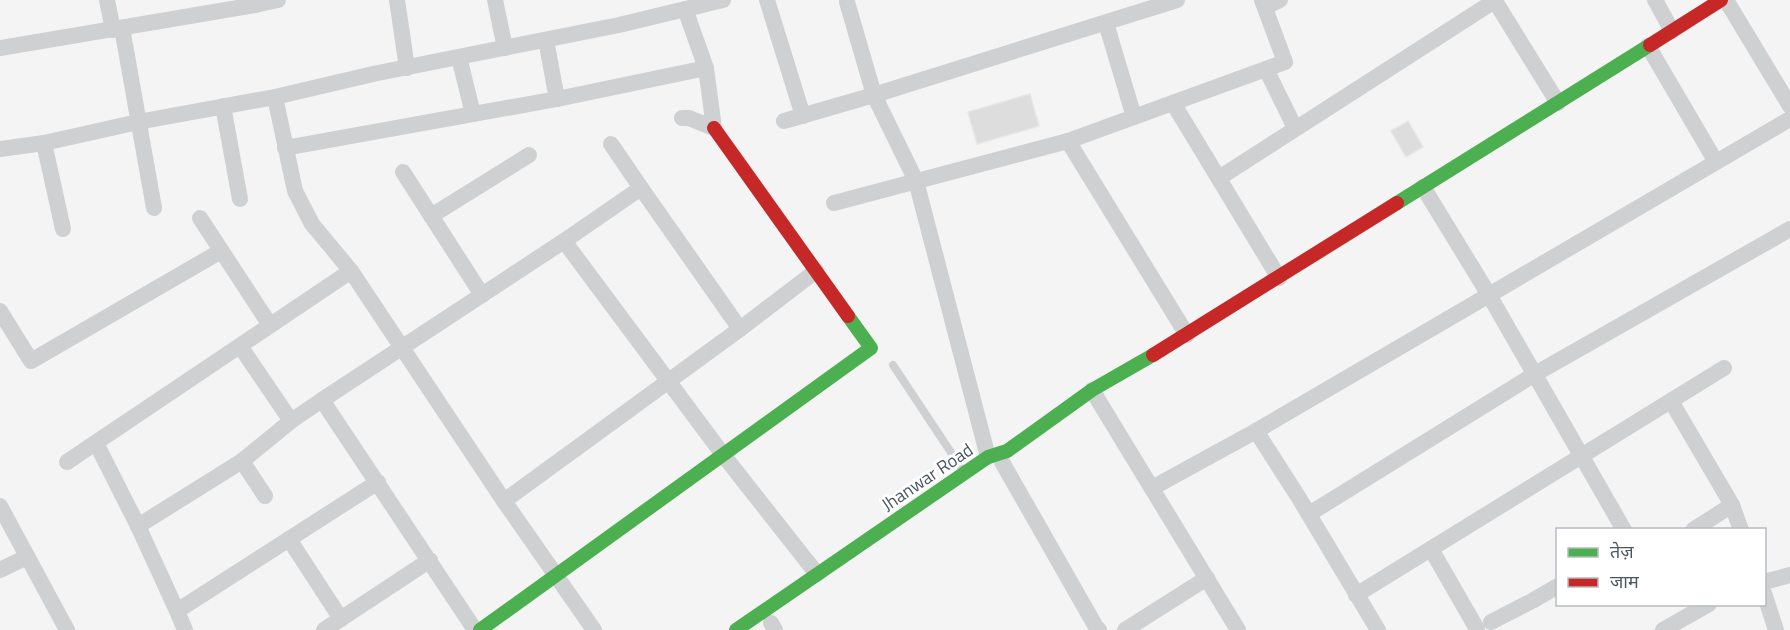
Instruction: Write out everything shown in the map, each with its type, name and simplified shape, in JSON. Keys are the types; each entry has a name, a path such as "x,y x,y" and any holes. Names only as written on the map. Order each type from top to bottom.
{"street":[{"path":"106,0 117,29 154,208"},
{"path":"0,48 117,29 255,2 278,0"},
{"path":"397,0 407,68"},
{"path":"495,0 505,48"},
{"path":"0,149 45,143 138,122 275,97 723,0"},
{"path":"767,0 803,116"},
{"path":"784,121 1177,0"},
{"path":"1219,178 1495,0 1558,103"},
{"path":"1655,0 1672,31"},
{"path":"999,456 1092,390 1187,335 1723,0 1790,106"},
{"path":"849,1 874,95 916,181 999,456 1099,630"},
{"path":"834,203 1068,141 1285,62 1269,2"},
{"path":"480,630 871,348 714,128 706,68 685,9"},
{"path":"1107,23 1134,117"},
{"path":"546,40 557,99"},
{"path":"1648,46 1716,162"},
{"path":"459,57 473,114"},
{"path":"285,148 557,99 706,68"},
{"path":"1266,69 1295,128"},
{"path":"275,97 295,191 307,216 351,271 504,501 594,630"},
{"path":"1173,103 1279,278"},
{"path":"223,106 240,199"},
{"path":"682,118 689,118 714,128"},
{"path":"1152,488 1256,431 1790,119"},
{"path":"1068,141 1187,335"},
{"path":"45,143 63,229"},
{"path":"611,144 740,328"},
{"path":"431,216 529,155"},
{"path":"403,172 482,295"},
{"path":"138,526 242,461 291,421 564,242 641,188"},
{"path":"1423,188 1489,295 1583,456 1622,528"},
{"path":"200,218 270,325"},
{"path":"1309,514 1535,374 1790,229"},
{"path":"564,242 724,456 817,574"},
{"path":"0,311 32,361 221,250"},
{"path":"66,462 351,271"},
{"path":"504,501 816,271"},
{"path":"240,346 291,421"},
{"path":"1356,594 1724,368"},
{"path":"1092,390 1238,630"},
{"path":"322,400 430,560 474,630"},
{"path":"1671,401 1732,505 1740,528"},
{"path":"1256,431 1309,514 1378,630"},
{"path":"96,442 138,526 185,630"},
{"name":"Jhanwar Road","path":"736,630 964,473 999,456"},
{"name":"Jhanwar Road","path":"775,622 995,469 999,456"},
{"path":"242,461 265,496"},
{"path":"177,611 378,482"},
{"path":"1696,528 1732,505"},
{"path":"0,506 67,630"},
{"path":"289,539 341,619"},
{"path":"1431,549 1485,628 1556,587"},
{"path":"0,570 27,556"},
{"path":"324,630 430,560"},
{"path":"1766,581 1790,575"},
{"path":"1125,630 1207,578"},
{"path":"1766,599 1776,630"},
{"path":"1663,630 1705,606"}],"lane":[{"path":"893,365 964,473"}],"building":[{"path":"1030,94 1039,126 977,144 968,112"},
{"path":"1408,121 1423,147 1406,157 1391,131"}],"traffic: fast":[{"path":"1397,203 1650,45"},
{"path":"480,630 871,348 848,316"},
{"path":"736,630 988,457 1007,451 1092,390 1153,355"}],"traffic: jam":[{"path":"1650,45 1721,0"},
{"path":"714,128 848,316"},
{"path":"1153,355 1397,203"}]}
